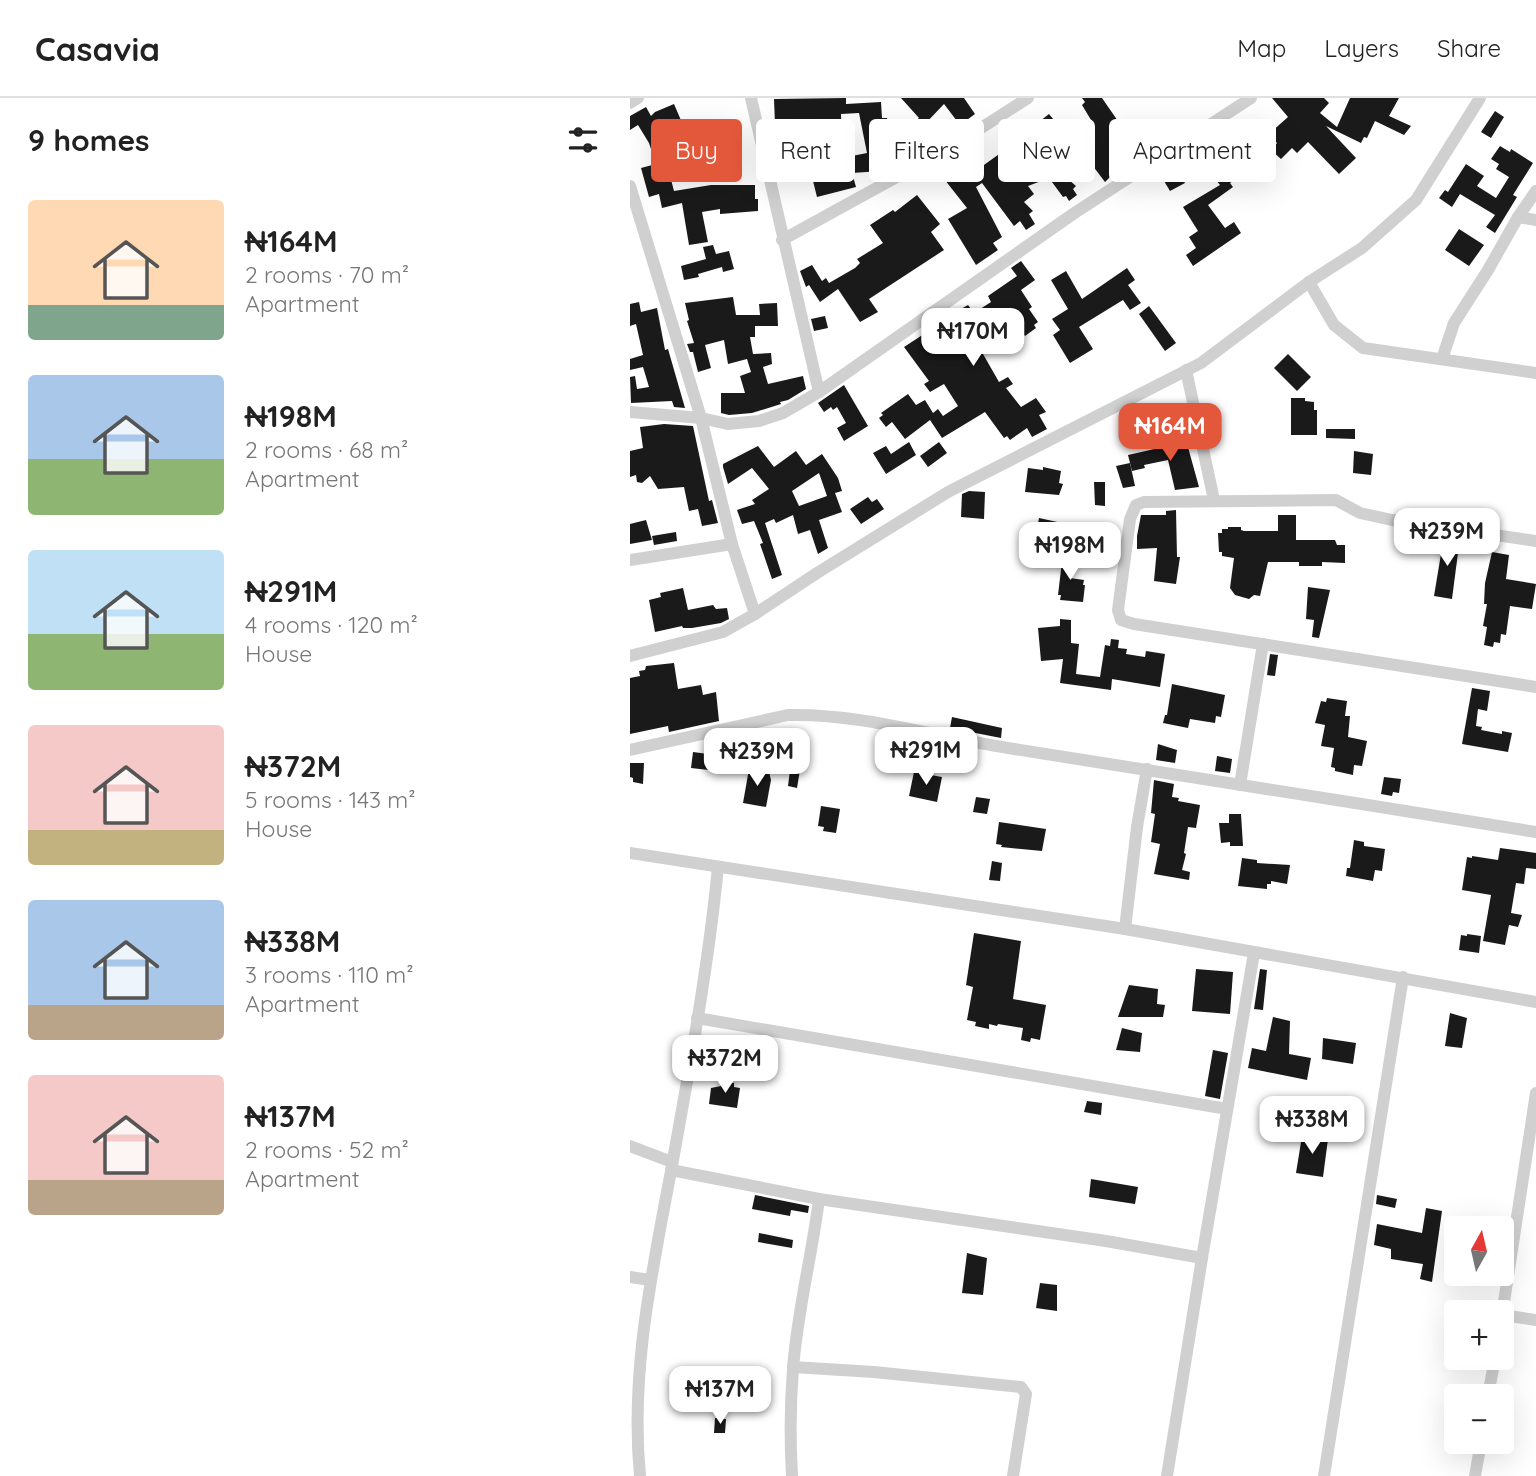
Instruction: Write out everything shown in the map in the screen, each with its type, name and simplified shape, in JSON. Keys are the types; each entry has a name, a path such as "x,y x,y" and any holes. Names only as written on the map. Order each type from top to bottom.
{"street":[{"path":"630,103 638,98"},
{"path":"751,98 819,392"},
{"path":"782,240 953,146 1028,98"},
{"path":"630,412 701,418 728,424 758,421 783,413 819,392 1073,214 1251,98"},
{"path":"630,656 723,632 948,492 1201,363 1309,282 1362,248 1416,200 1480,98"},
{"path":"630,186 701,418 732,544 755,614"},
{"path":"1442,359 1454,323 1536,191"},
{"path":"1518,217 1536,220"},
{"path":"1309,282 1334,325 1363,348 1536,373"},
{"path":"1186,370 1214,500"},
{"path":"1536,541 1392,520 1360,513 1336,500 1144,502 1136,505 1130,519 1118,610 1121,620 1536,687"},
{"path":"630,560 732,544"},
{"path":"1240,785 1263,644"},
{"path":"630,750 788,715 807,715 1536,832"},
{"path":"1125,929 1147,769"},
{"path":"630,853 1125,929 1536,1002"},
{"path":"639,1476 636,1387 650,1280 672,1166 718,867"},
{"path":"1167,1476 1254,953"},
{"path":"1324,1476 1403,977"},
{"path":"696,1018 1227,1109"},
{"path":"1504,1300 1536,1093"},
{"path":"630,1146 672,1166 819,1199 1106,1241 1202,1258"},
{"path":"792,1476 790,1422 793,1367 819,1199"},
{"path":"630,1277 650,1280"},
{"path":"1514,1317 1536,1320"},
{"path":"793,1367 1021,1387 1026,1394 1013,1476"},
{"path":"1475,1476 1479,1454"}],"building":[{"path":"846,98 846,104 881,102 882,118 887,119 869,119 869,172 855,173 855,155 867,153 859,113 841,114 841,119 775,119 774,99"},
{"path":"901,98 964,98 975,114 968,119 955,119 944,104 930,119 919,118"},
{"path":"1082,98 1102,98 1117,119 1109,119 1109,178 1105,182 1095,169 1095,119 1090,119 1082,105 1085,102"},
{"path":"1272,98 1324,98 1329,103 1320,113 1337,127 1350,98 1399,98 1389,116 1411,126 1404,135 1375,121 1367,138 1364,137 1361,143 1326,126 1356,158 1339,174 1308,142 1297,153 1292,148 1281,159 1276,154 1276,128 1288,117"},
{"path":"674,104 680,119 651,119 651,149 638,125 630,130 630,116 646,107 651,116"},
{"path":"1495,111 1504,117 1491,138 1481,132"},
{"path":"1500,146 1510,152 1511,149 1533,163 1513,195 1517,197 1495,233 1486,227 1495,215 1460,194 1452,207 1439,198 1445,190 1448,192 1466,164 1484,176 1477,186 1496,198 1509,177 1496,169 1499,164 1491,159"},
{"path":"998,155 998,182 1038,182 1028,186 1034,194 1024,202 1033,211 1029,214 1035,224 1026,230 1020,221 1014,226 982,183 976,187 1002,237 993,243 998,250 976,265 948,219 967,208 946,182 984,182 984,165"},
{"path":"651,165 651,182 672,182 674,191 711,185 755,185 758,211 720,214 720,209 702,212 708,242 689,245 682,203 662,208 659,194 649,197 641,168"},
{"path":"813,182 855,182 856,187 817,197"},
{"path":"1052,182 1071,182 1076,186 1073,189 1077,195 1069,201 1066,196 1063,197"},
{"path":"1165,182 1185,183 1170,191"},
{"path":"1218,182 1232,182 1233,187 1208,205 1225,228 1234,222 1241,233 1193,266 1186,255 1196,248 1189,237 1198,231 1183,207 1220,185"},
{"path":"917,195 940,224 931,232 944,250 869,299 878,312 860,322 838,289 820,302 809,285 806,287 800,271 812,265 822,281 826,278 829,283 855,268 860,263 857,259 883,243 870,225 893,210 895,212"},
{"path":"1459,229 1484,245 1469,266 1445,250"},
{"path":"713,245 716,254 729,251 734,269 723,272 722,267 684,280 681,266 706,259 703,247"},
{"path":"1021,261 1035,280 1021,290 1038,322 1034,325 1036,328 1025,336 1023,334 1006,345 1004,342 983,354 999,382 1008,377 1013,384 1006,388 1021,407 1036,398 1046,412 1039,415 1047,429 1032,437 1027,428 1010,440 1007,436 1004,438 985,412 942,438 930,420 905,439 892,422 886,427 879,418 883,415 881,413 908,394 916,405 925,400 933,413 938,409 943,416 958,406 944,384 930,392 924,384 929,381 904,347 947,319 952,327 967,318 961,309 968,305 974,313 991,302 988,296 1017,276 1011,268"},
{"path":"1127,268 1135,280 1128,285 1141,303 1130,310 1123,300 1079,327 1093,349 1070,363 1053,335 1060,330 1052,319 1068,309 1051,280 1066,271 1082,299"},
{"path":"733,297 736,315 760,315 759,304 777,303 778,326 755,326 755,337 750,337 753,354 771,353 772,364 763,367 768,384 803,376 806,389 780,402 781,404 752,413 729,415 721,413 721,393 745,393 740,376 751,372 747,359 728,364 724,340 705,345 711,368 698,372 693,352 690,352 687,344 694,343 685,303"},
{"path":"639,302 641,312 657,308 665,350 668,349 685,408 674,407 672,401 631,403 630,377 635,376 637,389 649,387 643,367 630,370 630,359 643,355 636,324 630,326 630,304"},
{"path":"1149,306 1176,343 1165,351 1139,314"},
{"path":"825,316 828,328 814,331 811,319"},
{"path":"1288,354 1311,377 1297,391 1274,368"},
{"path":"844,385 868,426 844,441 837,428 846,423 837,407 833,410 831,407 824,412 818,403"},
{"path":"1291,398 1305,398 1305,401 1314,402 1314,410 1317,410 1317,435 1291,435"},
{"path":"664,424 693,426 709,501 712,500 718,523 702,526 698,509 689,511 684,487 658,489 650,476 642,483 637,482 636,475 630,477 630,451 643,448 640,427"},
{"path":"1326,429 1355,429 1355,439 1326,438"},
{"path":"1168,439 1186,440 1199,487 1175,490 1168,460 1144,465 1145,468 1132,471 1128,455 1168,446"},
{"path":"909,442 916,455 886,474 873,453 886,446 891,454"},
{"path":"939,442 947,453 928,467 920,456"},
{"path":"758,446 774,467 796,451 806,465 822,454 838,478 842,491 835,493 842,512 819,520 828,548 818,554 810,530 798,534 793,515 776,523 774,519 765,523 782,575 772,579 754,521 742,524 737,510 755,504 752,500 769,489 752,468 728,484 723,464","holes":["819,473 827,496 799,506 792,491"]},
{"path":"1354,451 1373,454 1371,475 1353,473"},
{"path":"1130,463 1135,486 1123,488 1116,466"},
{"path":"1043,467 1061,471 1059,483 1063,484 1059,495 1025,492 1028,468 1043,470"},
{"path":"1094,482 1105,482 1105,506 1095,505"},
{"path":"969,491 985,492 984,519 961,517 962,494"},
{"path":"868,497 872,502 877,499 884,509 861,524 850,509"},
{"path":"1176,510 1177,557 1180,557 1176,584 1154,581 1157,548 1137,549 1141,515 1166,515 1166,511"},
{"path":"1278,515 1296,515 1296,540 1335,540 1337,545 1345,545 1345,563 1322,562 1322,566 1299,566 1299,562 1268,562 1260,596 1254,595 1249,599 1235,595 1230,588 1234,558 1222,556 1222,552 1219,552 1218,533 1228,527 1241,527 1244,531 1278,531"},
{"path":"1039,518 1071,525 1070,551 1034,546"},
{"path":"646,520 652,540 630,544 630,524"},
{"path":"676,532 677,541 654,545 652,536"},
{"path":"1444,536 1456,538 1459,545 1452,599 1434,596"},
{"path":"1492,552 1509,555 1506,579 1536,584 1532,609 1510,606 1506,635 1501,634 1500,643 1494,642 1493,647 1484,645 1487,627 1483,626 1487,604 1484,604 1485,583"},
{"path":"1063,553 1074,555 1070,578 1084,580 1083,602 1060,600 1061,595 1058,595"},
{"path":"1308,587 1330,590 1319,638 1312,637 1314,620 1306,619"},
{"path":"683,588 688,610 713,605 716,609 727,608 729,619 721,623 692,628 682,626 655,632 649,600 661,597 660,593"},
{"path":"1060,619 1071,620 1071,643 1079,644 1076,674 1100,677 1105,645 1110,646 1111,639 1119,640 1118,648 1127,649 1126,654 1145,657 1146,651 1165,654 1160,687 1112,679 1111,690 1060,683 1063,659 1041,661 1038,628 1060,626"},
{"path":"1270,654 1278,655 1275,676 1267,675"},
{"path":"674,663 678,689 701,685 703,695 716,692 719,721 669,732 668,726 630,734 630,678 640,676 639,671 645,670 646,666"},
{"path":"1172,684 1225,695 1221,717 1216,716 1215,723 1190,719 1188,728 1163,723"},
{"path":"1472,688 1490,691 1487,711 1478,709 1476,726 1482,727 1481,730 1512,733 1508,752 1462,744"},
{"path":"1327,698 1347,701 1345,716 1350,716 1348,737 1367,741 1362,766 1354,765 1353,775 1335,771 1335,768 1331,767 1334,748 1321,746 1325,725 1315,723 1321,701 1326,702"},
{"path":"952,717 1002,728 1001,738 950,728"},
{"path":"1158,744 1177,750 1175,763 1156,760"},
{"path":"693,752 746,759 744,774 691,768"},
{"path":"1217,756 1232,759 1230,773 1215,771"},
{"path":"791,762 801,764 797,788 788,786"},
{"path":"630,763 644,763 643,784 633,782 630,777"},
{"path":"749,769 769,772 771,780 766,807 743,803"},
{"path":"914,772 942,777 937,802 909,796"},
{"path":"1384,777 1401,779 1399,793 1393,792 1392,796 1381,794"},
{"path":"1154,780 1174,784 1172,797 1179,798 1178,801 1200,805 1196,828 1188,827 1184,853 1186,854 1182,870 1190,872 1189,880 1154,874 1160,844 1151,842 1155,814 1151,813"},
{"path":"976,797 990,799 987,814 973,812"},
{"path":"821,806 840,809 836,833 823,831 824,827 818,826"},
{"path":"1229,814 1241,814 1243,846 1230,846 1230,842 1221,843 1219,823 1229,823"},
{"path":"999,822 1046,829 1042,851 1001,847 1002,845 996,844"},
{"path":"1354,840 1364,842 1364,846 1385,849 1382,871 1375,870 1373,881 1346,876 1347,868 1350,868"},
{"path":"1500,848 1536,853 1536,869 1526,868 1524,884 1516,883 1511,913 1522,915 1518,927 1509,925 1505,945 1483,941 1491,895 1462,890 1467,857 1498,860"},
{"path":"1242,858 1257,860 1257,863 1290,865 1287,884 1271,881 1271,884 1267,884 1267,889 1238,886"},
{"path":"992,861 1002,863 1000,881 989,880"},
{"path":"974,933 1021,941 1013,999 1046,1005 1040,1040 1021,1040 1023,1028 989,1024 989,1029 975,1026 976,1022 967,1020 973,987 966,985"},
{"path":"1461,935 1481,936 1479,953 1459,950"},
{"path":"1196,969 1233,972 1230,1014 1192,1011"},
{"path":"1260,969 1267,970 1263,1010 1254,1009"},
{"path":"1129,985 1158,989 1157,1004 1165,1005 1163,1017 1118,1017"},
{"path":"1450,1013 1467,1018 1462,1048 1445,1046"},
{"path":"1273,1017 1290,1021 1289,1054 1311,1058 1307,1080 1248,1068 1252,1048 1266,1051"},
{"path":"1122,1028 1142,1033 1140,1052 1116,1050"},
{"path":"1323,1038 1356,1043 1353,1064 1322,1059"},
{"path":"1213,1050 1228,1053 1220,1099 1205,1096"},
{"path":"721,1081 734,1083 734,1087 740,1088 737,1108 709,1104 711,1088 721,1086"},
{"path":"1087,1101 1102,1103 1101,1115 1084,1112"},
{"path":"1289,1119 1303,1121 1301,1133 1286,1130"},
{"path":"1302,1136 1328,1139 1323,1177 1296,1173"},
{"path":"1091,1179 1138,1187 1135,1204 1089,1197"},
{"path":"755,1195 809,1206 808,1213 791,1210 790,1216 752,1209"},
{"path":"1377,1195 1397,1199 1395,1208 1376,1204"},
{"path":"1426,1208 1442,1211 1432,1282 1420,1279 1423,1264 1391,1259 1391,1249 1374,1245 1377,1224 1422,1233"},
{"path":"759,1233 793,1240 792,1248 758,1242"},
{"path":"967,1253 987,1258 983,1295 962,1293"},
{"path":"1040,1283 1057,1285 1057,1311 1036,1308"},
{"path":"715,1418 726,1419 725,1433 714,1433"}]}
